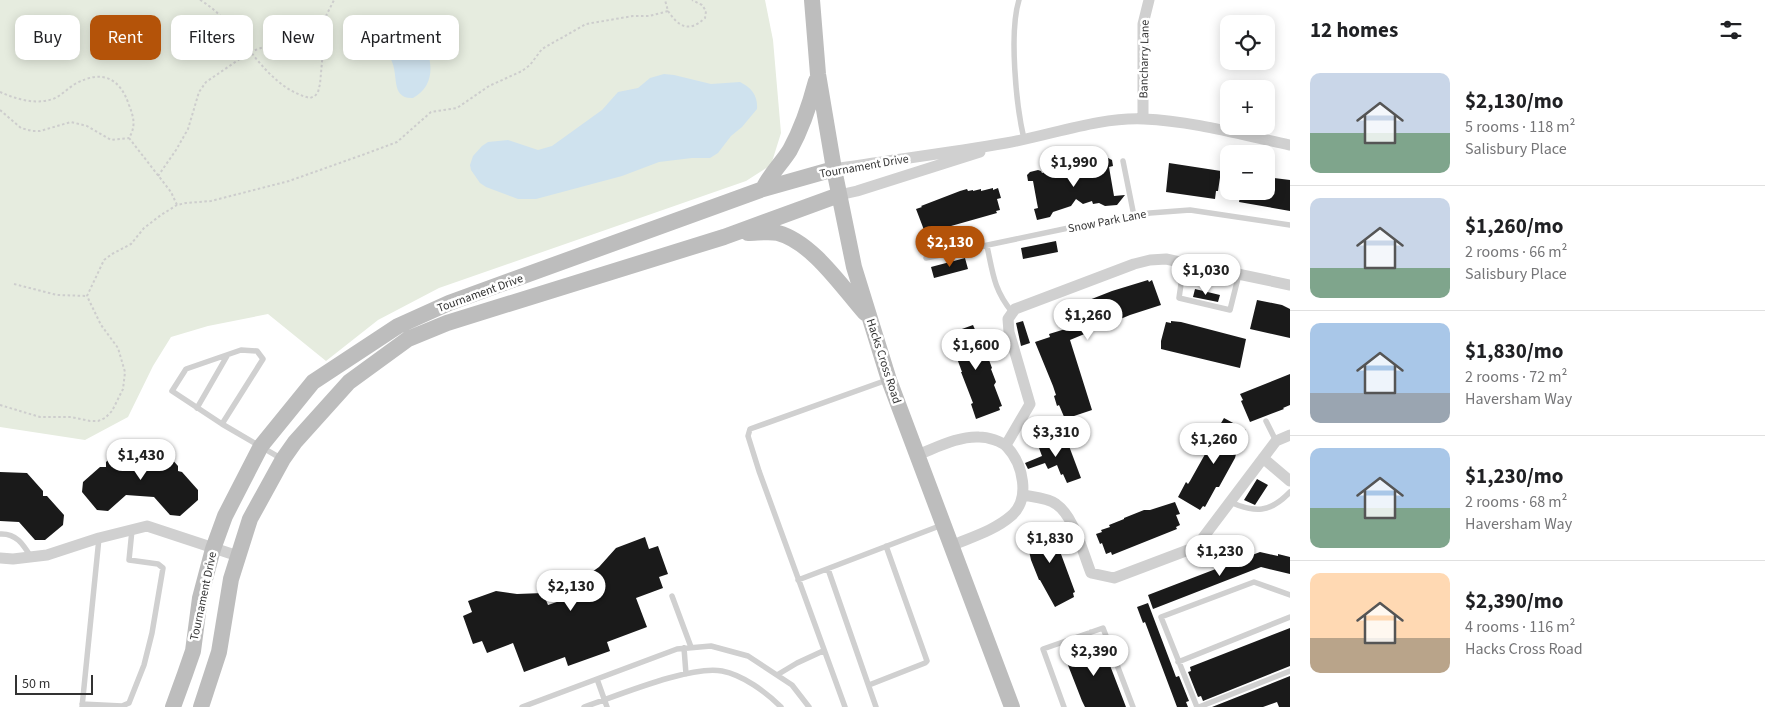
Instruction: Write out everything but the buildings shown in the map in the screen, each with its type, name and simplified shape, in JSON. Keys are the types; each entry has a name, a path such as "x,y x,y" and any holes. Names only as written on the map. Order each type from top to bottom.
{"street":[{"name":"Hacks Cross Road","path":"812,0 818,74 834,169 854,267 889,380 953,545 1012,707"},
{"name":"Bancharry Lane","path":"1143,119 1143,24 1149,0"},
{"path":"763,189 790,150 811,101 818,74"},
{"name":"Tournament Drive","path":"201,707 219,652 231,579 250,519 283,459 295,442 348,382 408,339 447,323 733,234 839,195 940,166 1024,139 1099,124 1143,119 1203,126 1290,145"},
{"name":"Tournament Drive","path":"173,707 186,674 192,650 200,598 213,548 225,516 261,446 313,382 398,326 449,303 763,189 834,169 1008,143"},
{"path":"733,234 776,233 796,239 814,254 870,318"},
{"path":"1006,445 1030,404 1009,332 1008,319 1015,309 1134,264 1150,260 1166,259 1290,285"},
{"path":"1023,495 1055,503 1065,512 1074,529 1091,573 1114,578 1196,547 1276,441 1290,435"},
{"path":"917,455 962,439 980,436 1006,445 1013,455 1024,483 1023,495 1017,510 996,526 953,545"},
{"path":"1263,458 1290,481"},
{"path":"0,558 47,555 98,538 146,526 238,556"}],"lane":[{"path":"1019,0 1015,13 1014,30 1017,96 1024,139"},
{"path":"1123,161 1134,216"},
{"name":"Snow Park Lane","path":"926,258 1150,213 1190,210 1290,225"},
{"path":"987,246 996,285 1002,300 1012,312"},
{"path":"1184,263 1179,298 1230,310 1239,274"},
{"path":"222,424 263,359 257,352 241,350 186,369 172,391 222,424 283,459"},
{"path":"198,408 227,356"},
{"path":"845,707 748,436 750,429 889,380"},
{"path":"1266,421 1276,441"},
{"path":"1230,502 1246,509 1265,509 1276,505 1290,492"},
{"path":"798,580 944,524"},
{"path":"98,538 82,706 122,706 130,703 144,665 152,633 162,568 158,564 129,560 132,530"},
{"path":"0,534 8,534 15,537 31,557"},
{"path":"868,685 927,661 886,546"},
{"path":"828,569 876,707"},
{"path":"1290,595 1254,582 1161,617 1198,707 1290,671"},
{"path":"672,596 688,648 686,674"},
{"path":"1178,662 1290,617"},
{"path":"1064,707 1043,649 1103,628 1133,707"},
{"path":"1085,642 1089,639 1092,632"},
{"path":"1061,643 1072,646 1077,645"},
{"path":"522,707 677,649 711,646 748,656 792,685 809,707"},
{"path":"777,675 797,663 824,651"},
{"path":"584,707 675,676 722,671 765,692 781,707"},
{"path":"597,679 607,707"}],"path":[{"path":"200,0 221,15"},
{"path":"326,15 334,0"},
{"path":"665,0 668,11 680,24 689,27 698,24 705,18 706,11 702,5 692,0"},
{"path":"0,405 40,417 71,417 90,421 98,421 105,418 112,411 123,389 125,372 118,348 100,325 87,296 104,260 131,244 144,228 161,215 186,202 211,201 289,182 397,142 431,112 457,108 488,86 522,71 530,65 542,50 586,24 633,16 649,16 668,11"},
{"path":"253,55 280,82 296,93 310,98 318,92 322,60"},
{"path":"158,176 188,129 199,92 203,85 239,60"},
{"path":"0,92 20,99 46,100 54,98 74,85 88,79 99,77 110,79 122,88 132,112 134,124 129,138"},
{"path":"0,110 21,128 32,131 40,131 71,122 87,126 111,140 129,138"},
{"path":"129,138 171,192 178,205"},
{"path":"14,284 58,295 87,296"}],"shaded area":[{"path":"0,0 765,0 773,40 781,133 771,165 746,181 439,288 378,320 326,361 268,314 208,326 171,337 153,366 128,417 85,440 0,427"}],"water":[{"path":"391,60 430,60 430,75 423,90 413,98 401,94 396,84"},
{"path":"664,74 711,84 740,82 753,93 757,109 742,127 731,136 718,153 710,158 659,162 622,176 536,199 518,199 486,187 480,183 471,170 470,165 473,156 488,142 508,140 538,150 552,146 602,110 618,92 638,88 650,78"}]}
